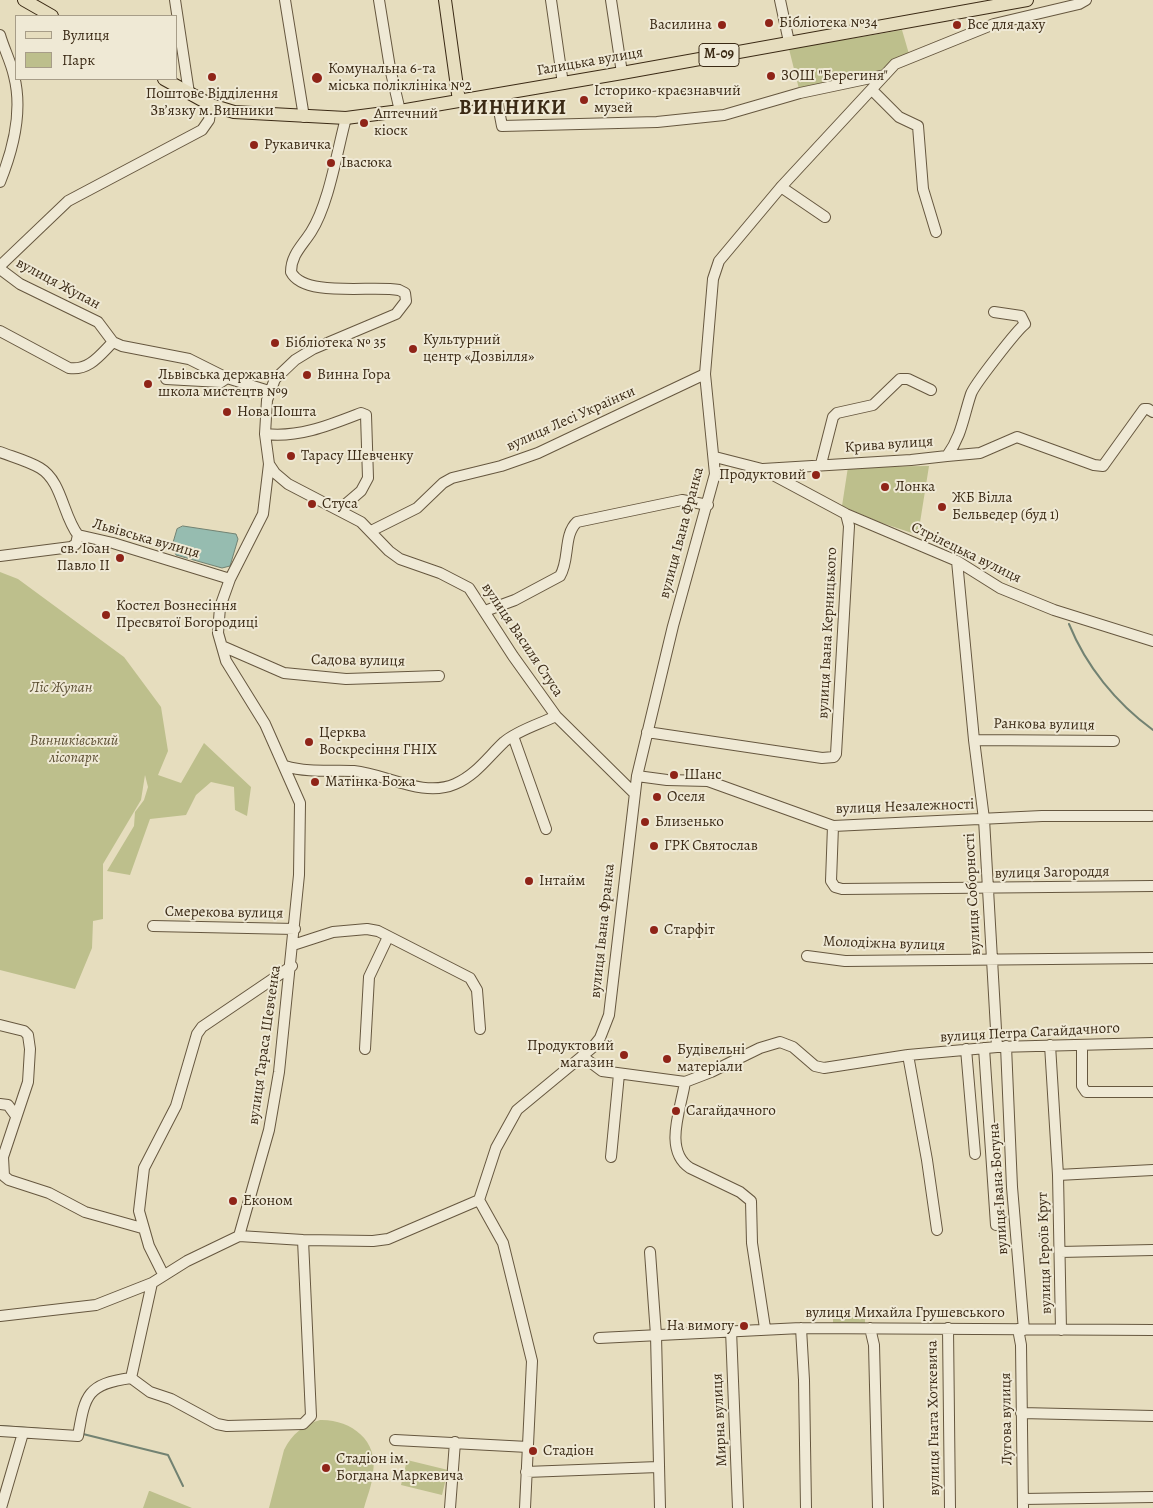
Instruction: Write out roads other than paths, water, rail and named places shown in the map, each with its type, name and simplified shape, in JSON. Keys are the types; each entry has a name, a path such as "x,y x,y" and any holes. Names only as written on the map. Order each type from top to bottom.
{"main road":[{"path":"24,0 50,15"},
{"path":"445,0 459,101"},
{"name":"Галицька вулиця","path":"166,80 211,105 234,112 346,118 563,84 991,3 1027,0"}],"street":[{"path":"175,0 177,15"},
{"path":"285,0 304,117"},
{"path":"379,0 390,68 400,111"},
{"path":"551,0 563,84"},
{"path":"611,0 622,73"},
{"path":"780,0 789,42"},
{"name":"вулиця Івана Франка","path":"479,1200 496,1148 517,1110 582,1056 600,1038 609,1016 637,776 646,732 692,553 708,505 715,474 715,457 705,374 713,279 719,261 781,187 895,64 994,24 1079,4 1086,0"},
{"path":"178,20 189,93"},
{"path":"0,35 14,76 17,112 10,156 0,182"},
{"path":"496,95 502,126 657,122 724,115 800,94 885,75"},
{"path":"872,90 899,117 918,126 923,188 936,232"},
{"path":"0,267 68,201 202,130 209,120 211,105"},
{"name":"вулиця Тараса Шевченка","path":"239,1236 269,1130 279,1072 292,966 300,875 300,803 286,766 265,724 226,661 218,620 220,607 230,579 263,514 269,464 265,434 269,391 279,375 294,360 396,314 406,301 405,293 399,290 316,287 300,283 292,272 293,258 310,233 320,213 346,118"},
{"path":"781,187 825,217"},
{"name":"вулиця Жупан","path":"0,267 20,284 98,322 118,344"},
{"name":"Крива вулиця","path":"762,469 947,456 962,430 975,385 1006,349 1017,330 1025,324 1021,316 994,312"},
{"path":"0,331 69,368 85,368 118,344 189,359 228,378 269,391"},
{"name":"вулиця Лесі Українки","path":"371,531 417,508 443,483 452,478 501,466 538,453 705,374"},
{"path":"166,379 221,382 228,378"},
{"name":"Крива вулиця","path":"821,464 833,417 836,413 873,405 900,379 908,379 930,390"},
{"path":"947,456 980,453 1017,437 1094,465 1103,466 1144,409 1148,408 1153,412"},
{"path":"265,434 278,436 296,434 321,428 361,413 366,415 368,478 361,491 340,509"},
{"path":"0,452 40,468 48,475 58,493 69,521 78,535"},
{"name":"Стрілецька вулиця","path":"715,457 762,469 846,514 957,562 1000,588 1054,610 1153,641"},
{"name":"вулиця Василя Стуса","path":"269,464 275,473 288,484 340,509 361,522 389,551 400,559 440,573 469,588 513,656 556,716 634,793"},
{"path":"485,611 515,600 560,576 564,570 570,532 577,522 682,500 708,505"},
{"name":"вулиця Івана Керницького","path":"646,732 822,758 831,758 836,754 849,526 846,514"},
{"name":"Львівська вулиця","path":"0,556 71,547 76,544 78,535 230,579"},
{"name":"вулиця Соборності","path":"957,562 974,740 984,819 989,889 991,962 1002,1046"},
{"name":"Садова вулиця","path":"222,646 284,673 346,679 439,676"},
{"path":"286,766 296,770 356,771 411,785 447,787 473,774 513,736 556,716"},
{"path":"513,736 546,829"},
{"name":"Ранкова вулиця","path":"974,740 1114,741"},
{"name":"вулиця Незалежності","path":"637,776 667,780 708,781 832,826 1042,816 1151,816"},
{"name":"вулиця Загороддя","path":"832,826 831,881 835,887 989,889 1153,886"},
{"name":"Смерекова вулиця","path":"153,926 294,929"},
{"path":"293,944 312,936 352,929 378,931 470,978 477,990 480,1029"},
{"path":"365,1049 369,978 388,937"},
{"name":"Молодіжна вулиця","path":"807,956 845,961 991,962 1153,958"},
{"path":"163,1274 142,1228 139,1211 144,1168 176,1106 197,1034 202,1027 292,966"},
{"path":"0,1026 21,1029 28,1035 30,1040 29,1074 2,1163 4,1176 8,1180 49,1193 85,1212 142,1228"},
{"name":"вулиця Петра Сагайдачного","path":"685,1082 711,1072 760,1048 780,1042 793,1047 815,1066 824,1068 908,1055 1002,1046 1153,1043"},
{"name":"вулиця Героїв Крут","path":"1050,1045 1058,1175 1061,1330"},
{"path":"1082,1045 1082,1086 1086,1092 1153,1092"},
{"name":"вулиця Івана Богуна","path":"1002,1046 1021,1330"},
{"path":"984,1048 996,1225"},
{"path":"966,1049 975,1154"},
{"path":"908,1055 927,1160 936,1230"},
{"path":"582,1056 602,1071 685,1082 675,1138 678,1157 690,1168 740,1192 751,1201 752,1243 765,1328"},
{"path":"611,1157 618,1074"},
{"path":"0,1104 8,1105 16,1116"},
{"name":"вулиця Героїв Крут","path":"1058,1175 1153,1170"},
{"path":"0,1316 96,1305 152,1283 163,1274 239,1236 303,1240 372,1241 388,1239 479,1200 503,1243 532,1361 525,1508"},
{"path":"0,1431 78,1436 84,1403 96,1388 113,1380 131,1378 150,1392 171,1399 223,1426 304,1424 311,1416 303,1240"},
{"path":"1060,1252 1153,1250"},
{"path":"650,1252 656,1335 660,1508"},
{"path":"131,1378 152,1283"},
{"name":"вулиця Михайла Грушевського","path":"600,1338 765,1328 1153,1330"},
{"path":"801,1328 803,1341 806,1508"},
{"path":"870,1328 874,1346 878,1508"},
{"name":"вулиця Гната Хоткевича","path":"948,1328 950,1508"},
{"name":"Мирна вулиця","path":"731,1330 738,1508"},
{"name":"Лугова вулиця","path":"1021,1330 1023,1504"},
{"path":"1021,1413 1153,1416"},
{"path":"1,1508 23,1433"},
{"path":"395,1440 528,1447"},
{"path":"450,1508 455,1442"},
{"path":"526,1472 658,1467"},
{"path":"1023,1504 1153,1497"}],"water":[{"path":"183,526 236,534 238,539 230,566 222,568 176,555 172,546 177,529"}],"waterway":[{"path":"1069,624 1084,654 1103,683 1127,708 1153,730"},
{"path":"0,1426 41,1429"},
{"path":"83,1434 168,1455 183,1486"}],"place":[{"name":"Бібліотека №34","path":"769,23"},
{"name":"Василина","path":"722,25"},
{"name":"Все для даху","path":"957,25"},
{"name":"ЗОШ \"Берегиня\"","path":"771,76"},
{"name":"Поштове Відділення Зв’язку м.Винники","path":"212,77"},
{"name":"Комунальна 6-та міська поліклініка №2","path":"317,78"},
{"name":"Історико-краєзнавчий музей","path":"584,100"},
{"name":"Аптечний кіоск","path":"364,123"},
{"name":"Рукавичка","path":"254,145"},
{"name":"Івасюка","path":"331,163"},
{"name":"Бібліотека № 35","path":"275,343"},
{"name":"Культурний центр «Дозвілля»","path":"413,349"},
{"name":"Винна Гора","path":"307,375"},
{"name":"Львівська державна школа мистецтв №9","path":"148,384"},
{"name":"Нова Пошта","path":"227,412"},
{"name":"Тарасу Шевченку","path":"291,456"},
{"name":"Продуктовий","path":"816,475"},
{"name":"Лонка","path":"885,487"},
{"name":"Стуса","path":"312,504"},
{"name":"ЖБ Вілла Бельведер (буд 1)","path":"942,507"},
{"name":"св. Іоан Павло ІІ","path":"120,558"},
{"name":"Костел Вознесіння Пресвятої Богородиці","path":"106,615"},
{"name":"Церква Воскресіння ГНІХ","path":"309,742"},
{"name":"Шанс","path":"674,775"},
{"name":"Матінка Божа","path":"315,782"},
{"name":"Оселя","path":"657,797"},
{"name":"Близенько","path":"645,822"},
{"name":"ГРК Святослав","path":"654,846"},
{"name":"Інтайм","path":"529,881"},
{"name":"Старфіт","path":"654,930"},
{"name":"Продуктовий магазин","path":"624,1055"},
{"name":"Будівельні матеріали","path":"667,1059"},
{"name":"Сагайдачного","path":"676,1111"},
{"name":"Економ","path":"233,1201"},
{"name":"На вимогу","path":"744,1326"},
{"name":"Стадіон","path":"533,1451"},
{"name":"Стадіон ім. Богдана Маркевича","path":"326,1468"}],"district":[{"name":"ВИННИКИ","path":"513,109"}],"park label":[{"name":"Ліс Жупан","path":"61,688"},
{"name":"Винниківський лісопарк","path":"74,750"}]}
